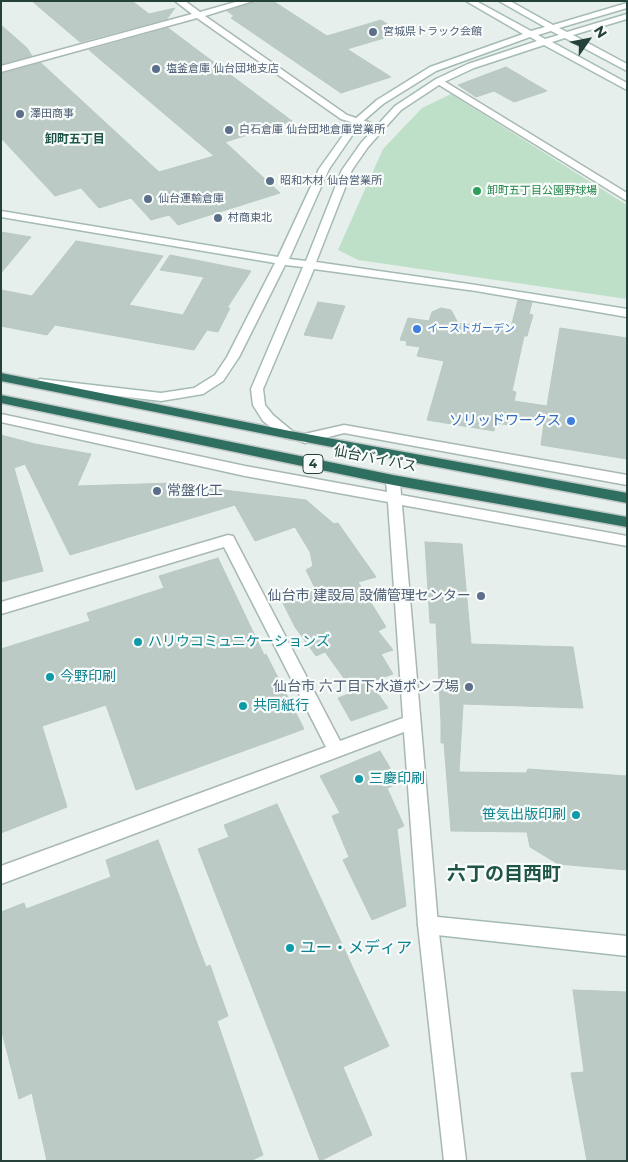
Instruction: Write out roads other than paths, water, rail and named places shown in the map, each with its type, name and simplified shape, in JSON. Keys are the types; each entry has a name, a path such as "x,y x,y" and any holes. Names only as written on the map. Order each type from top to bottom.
{"highway":[{"name":"仙台バイパス","path":"6,378 305,438 627,498"},
{"name":"仙台バイパス","path":"1,399 394,480 627,522"}],"street":[{"path":"179,1 344,117 378,127"},
{"path":"1,69 249,1"},
{"path":"470,1 627,87"},
{"path":"503,1 627,68"},
{"path":"6,378 161,397 198,391 219,378 226,368 282,260 324,169 344,137 357,122 380,102 433,69 530,34 627,5"},
{"path":"290,435 268,418 259,405 257,389 310,264 347,170 378,127 398,108 439,80 471,66 627,16"},
{"path":"439,80 627,198"},
{"path":"1,214 282,260 627,313"},
{"path":"1,418 245,471 627,541"},
{"path":"305,438 344,429 627,480"},
{"path":"394,480 428,925 455,1161"},
{"path":"1,608 228,540 336,750"},
{"path":"1,875 412,722"},
{"path":"428,925 627,946"}],"place":[{"name":"宮城県トラック会館","path":"373,32"},
{"name":"塩釜倉庫 仙台団地支店","path":"156,69"},
{"name":"澤田商事","path":"20,114"},
{"name":"白石倉庫 仙台団地倉庫営業所","path":"229,130"},
{"name":"昭和木材 仙台営業所","path":"270,181"},
{"name":"卸町五丁目公園野球場","path":"477,191"},
{"name":"仙台運輸倉庫","path":"148,199"},
{"name":"村商東北","path":"218,218"},
{"name":"イーストガーデン","path":"417,329"},
{"name":"ソリッドワークス","path":"571,421"},
{"name":"常盤化工","path":"157,491"},
{"name":"仙台市 建設局 設備管理センター","path":"481,596"},
{"name":"ハリウコミュニケーションズ","path":"138,642"},
{"name":"今野印刷","path":"50,677"},
{"name":"仙台市 六丁目下水道ポンプ場","path":"469,687"},
{"name":"共同紙行","path":"243,706"},
{"name":"三慶印刷","path":"359,779"},
{"name":"笹気出版印刷","path":"576,815"},
{"name":"ユー・メディア","path":"290,948"}],"district":[{"name":"卸町五丁目","path":"75,139"},
{"name":"六丁の目西町","path":"504,874"}]}
